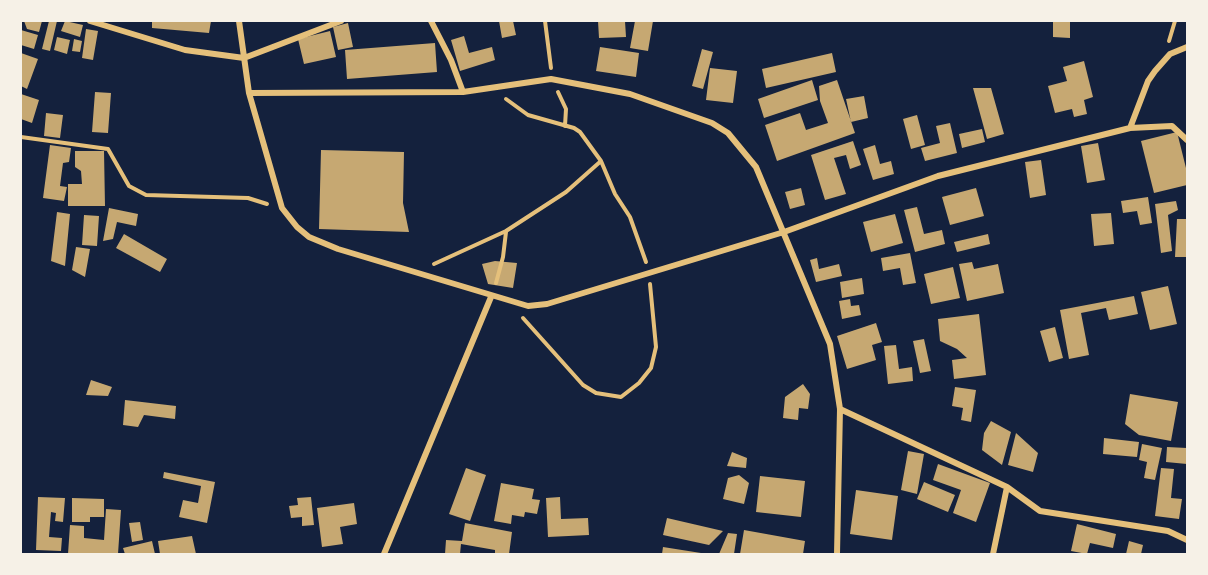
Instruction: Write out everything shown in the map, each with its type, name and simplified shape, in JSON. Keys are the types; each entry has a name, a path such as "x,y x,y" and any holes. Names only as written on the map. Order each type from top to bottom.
{"street":[{"path":"90,21 185,50 244,57 341,21"},
{"path":"239,21 249,93 282,208 309,237 411,272 528,306 547,304 784,232 938,176 1130,128 1172,126 1187,140"},
{"path":"431,21 451,60 463,92"},
{"path":"1130,128 1148,81 1155,71 1170,54 1187,47"},
{"path":"249,93 463,92 551,79 630,94 712,123 728,133 756,167 830,344 840,410 837,554"},
{"path":"384,554 491,297"},
{"path":"840,410 1007,487 1040,511 1168,531 1187,540"},
{"path":"993,554 1007,487"}],"path":[{"path":"492,89 528,115 577,130 601,161 615,194 630,218 649,273 656,347 651,368 639,383 621,396 597,393 584,385 506,300"},
{"path":"21,137 108,149 129,186 146,195 248,198 282,208"},
{"path":"411,272 450,258 506,231 566,192 601,161"},
{"path":"491,297 503,257 506,231"}],"building":[{"path":"24,21 42,21 39,32 27,29"},
{"path":"49,21 57,21 50,51 42,49"},
{"path":"65,21 83,25 80,37 61,31"},
{"path":"152,21 211,21 209,33 152,28"},
{"path":"499,21 513,21 516,35 502,38"},
{"path":"598,21 625,21 626,37 599,38"},
{"path":"635,21 653,21 648,51 630,48"},
{"path":"1053,21 1070,21 1070,38 1053,37"},
{"path":"348,23 353,47 338,50 333,27"},
{"path":"86,29 98,31 93,60 82,58"},
{"path":"21,30 38,35 34,49 21,45"},
{"path":"330,31 336,57 304,64 298,39"},
{"path":"464,36 469,53 492,47 495,60 460,71 451,40"},
{"path":"57,37 70,40 67,54 54,50"},
{"path":"74,39 82,41 80,52 72,51"},
{"path":"435,43 437,72 347,79 345,50"},
{"path":"600,47 639,53 636,77 596,71"},
{"path":"702,49 713,52 703,89 692,86"},
{"path":"21,53 38,59 27,89 21,86"},
{"path":"832,53 836,72 766,88 762,69"},
{"path":"1084,61 1093,97 1084,100 1087,114 1074,117 1072,109 1055,113 1048,86 1067,81 1063,67"},
{"path":"710,68 737,71 733,103 706,100"},
{"path":"812,80 818,100 764,118 758,99"},
{"path":"837,80 855,133 777,161 765,125 800,113 806,130 828,123 820,101 819,86"},
{"path":"973,88 991,88 1004,134 987,139"},
{"path":"95,92 111,93 108,133 92,132"},
{"path":"21,94 39,100 32,123 21,119"},
{"path":"864,96 868,118 851,122 846,99"},
{"path":"46,113 63,115 60,138 44,136"},
{"path":"917,115 925,145 911,149 903,119"},
{"path":"950,123 957,153 925,161 921,148 940,143 936,126"},
{"path":"982,129 985,142 962,148 959,134"},
{"path":"1177,132 1187,172 1187,185 1154,193 1141,141"},
{"path":"853,141 861,165 850,169 846,155 834,158 846,194 825,200 811,155"},
{"path":"1098,143 1105,180 1087,183 1081,146"},
{"path":"50,145 71,148 69,162 63,163 60,186 67,187 64,201 43,198"},
{"path":"875,145 880,164 891,161 894,174 873,180 863,149"},
{"path":"321,150 404,152 403,203 409,232 319,229"},
{"path":"75,151 104,151 105,206 68,206 68,184 82,184 81,171 75,167"},
{"path":"1041,160 1046,195 1030,198 1025,162"},
{"path":"801,188 805,205 790,209 785,192"},
{"path":"976,188 984,216 950,225 942,197"},
{"path":"1148,197 1152,223 1140,225 1137,211 1123,213 1121,201"},
{"path":"1176,201 1178,210 1168,215 1172,251 1161,253 1155,204"},
{"path":"917,207 924,234 942,230 945,244 915,252 904,210"},
{"path":"109,208 138,214 136,226 117,222 113,239 103,241"},
{"path":"57,212 70,214 65,266 51,261"},
{"path":"1111,213 1114,244 1094,246 1091,214"},
{"path":"895,214 903,243 871,252 863,222"},
{"path":"84,215 99,216 97,246 82,245"},
{"path":"1177,219 1187,219 1187,257 1175,257"},
{"path":"124,234 167,259 160,272 116,248"},
{"path":"988,234 990,244 957,252 954,242"},
{"path":"76,247 90,249 85,277 72,270"},
{"path":"910,253 916,283 903,285 900,268 883,271 881,258"},
{"path":"817,258 819,269 839,264 842,276 816,282 810,260"},
{"path":"495,261 517,263 513,288 488,284 482,264"},
{"path":"972,262 974,269 998,264 1004,293 967,301 959,264"},
{"path":"953,267 960,298 931,304 924,274"},
{"path":"862,278 864,294 842,298 840,282"},
{"path":"1168,286 1177,324 1150,330 1141,292"},
{"path":"1134,296 1138,314 1109,320 1106,308 1081,313 1089,355 1069,359 1060,310"},
{"path":"850,299 851,306 859,305 861,315 842,319 839,301"},
{"path":"979,314 986,375 954,379 952,360 967,358 957,349 940,341 938,319"},
{"path":"876,323 882,342 872,345 876,360 847,369 837,336"},
{"path":"1055,327 1063,358 1049,362 1040,331"},
{"path":"924,339 931,371 920,373 913,341"},
{"path":"896,345 899,369 912,367 913,381 888,384 884,346"},
{"path":"91,380 112,387 108,396 86,395"},
{"path":"803,384 810,394 808,409 799,408 798,420 783,418 785,397"},
{"path":"955,387 976,390 971,422 961,420 963,408 952,406"},
{"path":"1130,394 1178,402 1171,441 1139,435 1125,424"},
{"path":"125,400 176,406 175,419 144,415 138,427 123,425"},
{"path":"991,421 1011,432 1002,465 982,450 984,433"},
{"path":"1016,433 1038,453 1033,472 1008,465"},
{"path":"1104,438 1139,442 1137,457 1103,454"},
{"path":"1142,444 1162,448 1155,480 1144,478 1147,462 1139,460"},
{"path":"1167,447 1187,448 1187,464 1166,462"},
{"path":"908,451 924,454 917,494 901,490"},
{"path":"732,452 747,458 746,468 727,466"},
{"path":"938,464 990,483 976,522 953,513 961,490 933,480"},
{"path":"466,468 486,475 470,521 449,514"},
{"path":"1161,468 1174,469 1171,498 1182,499 1179,519 1155,516"},
{"path":"164,472 215,482 207,523 179,517 183,500 198,503 201,486 163,478"},
{"path":"739,475 749,483 744,504 723,499 728,478"},
{"path":"760,476 805,481 801,517 756,512"},
{"path":"924,482 955,495 948,512 917,499"},
{"path":"501,483 534,489 532,499 540,500 537,514 525,512 524,517 512,515 511,524 494,521"},
{"path":"856,490 898,496 892,540 850,534"},
{"path":"38,497 65,498 63,522 55,521 56,513 51,512 49,537 62,538 61,551 36,550"},
{"path":"311,497 314,525 302,526 302,517 291,518 289,506 298,505 297,498"},
{"path":"560,497 561,519 588,518 589,535 548,537 546,498"},
{"path":"72,498 104,499 104,517 90,517 90,522 72,522"},
{"path":"354,503 357,524 340,527 343,544 322,547 317,508"},
{"path":"106,509 121,510 118,554 68,554 70,525 84,526 84,538 104,540"},
{"path":"667,518 723,531 709,545 663,535"},
{"path":"140,522 143,540 132,542 129,523"},
{"path":"465,523 512,532 509,554 495,554 495,550 461,544 460,554 445,554 446,540 462,541"},
{"path":"1077,524 1116,534 1113,548 1090,543 1087,554 1071,551"},
{"path":"744,530 805,541 803,554 740,554"},
{"path":"728,533 737,534 734,554 719,554"},
{"path":"192,536 196,554 160,554 158,541"},
{"path":"152,541 155,554 125,554 123,548"},
{"path":"1129,541 1143,545 1141,554 1126,554"},
{"path":"663,547 701,553 701,554 662,554"}]}
